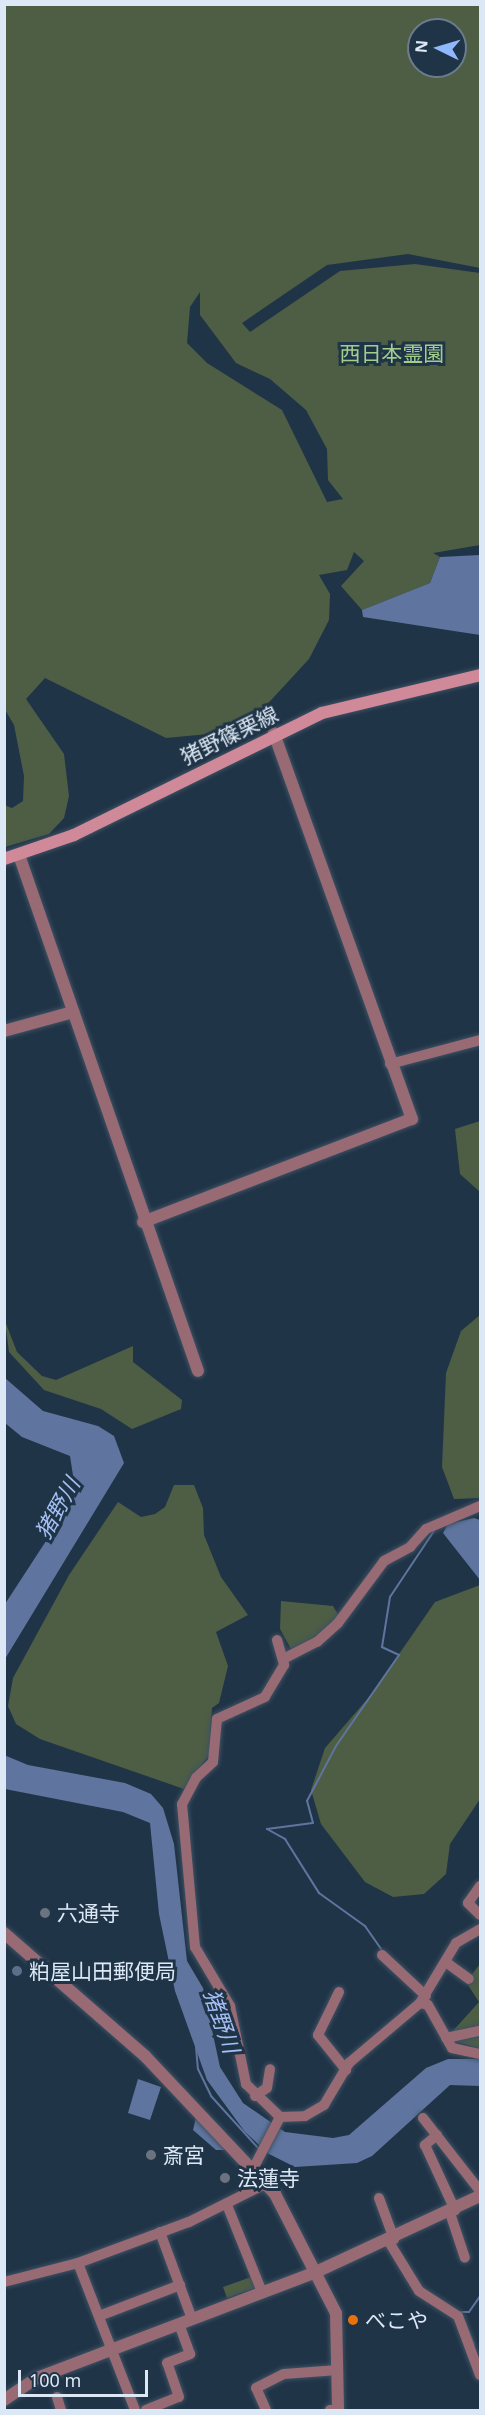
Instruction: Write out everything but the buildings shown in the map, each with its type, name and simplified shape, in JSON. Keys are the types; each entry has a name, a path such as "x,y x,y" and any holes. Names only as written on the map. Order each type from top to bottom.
{"main road":[{"name":"猪野篠栗線","path":"4,859 74,835 274,733 357,703 480,675"}],"street":[{"path":"144,1222 412,1119 390,1064 274,733"},
{"path":"19,855 144,1222 198,1371"},
{"path":"4,1031 73,1012"},
{"path":"390,1064 480,1040"},
{"path":"279,2120 255,2096 239,2072 230,2007 195,1947 183,1804 196,1778 213,1762 213,1724 265,1697 285,1658 317,1642 338,1623 384,1561 410,1547 426,1529 480,1506"},
{"path":"277,1640 285,1658"},
{"path":"480,1886 468,1904 480,1915"},
{"path":"279,2120 305,2116 324,2105 364,2047 423,2000 447,1963 456,1943 480,1929"},
{"path":"4,1933 145,2056 254,2167 316,2272 336,2313 339,2370 338,2410"},
{"path":"382,1955 428,2006 446,2038 458,2051 480,2054"},
{"path":"447,1963 469,1979"},
{"path":"339,1992 318,2035 346,2070"},
{"path":"446,2038 480,2031"},
{"path":"255,2096 267,2088 270,2069"},
{"path":"423,2118 480,2191"},
{"path":"254,2167 279,2120"},
{"path":"437,2135 425,2145 452,2212 465,2258"},
{"path":"4,2282 78,2263 227,2205 265,2184"},
{"path":"4,2400 37,2378 316,2272 452,2212 480,2196"},
{"path":"379,2198 391,2240 419,2291 458,2316 480,2375"},
{"path":"227,2205 262,2292"},
{"path":"159,2232 192,2319"},
{"path":"78,2263 135,2410"},
{"path":"99,2316 180,2285"},
{"path":"146,2410 179,2397 167,2363 190,2354 179,2324"},
{"path":"266,2410 256,2388 284,2374 339,2370"},
{"path":"57,2397 61,2410"}],"green space":[{"name":"西日本霊園","path":"5,5 480,5 480,268 408,254 327,265 242,323 250,332 340,271 415,264 480,273 480,545 433,553 440,557 430,583 362,610 341,586 364,561 354,552 347,570 319,575 330,594 329,620 309,659 261,711 219,733 166,738 45,678 26,699 64,754 69,796 64,818 49,834 5,847 4,805 12,808 23,801 24,776 14,725 4,708","holes":["200,292 200,315 236,363 270,379 306,410 327,449 328,480 343,499 327,502 282,410 207,363 187,343 190,307"]},
{"path":"480,1121 480,1192 460,1174 455,1129"},
{"path":"480,1315 480,1498 454,1499 442,1467 446,1373 461,1331"},
{"path":"5,1321 17,1352 42,1376 56,1380 133,1346 133,1362 182,1400 181,1409 132,1429 101,1409 44,1390 9,1352"},
{"path":"174,1485 194,1485 203,1508 204,1535 221,1577 248,1615 216,1632 228,1666 219,1703 212,1708 209,1755 184,1789 40,1739 16,1724 8,1706 13,1678 69,1575 118,1502 141,1517 155,1514 165,1507"},
{"path":"480,1585 480,1799 450,1844 446,1874 424,1894 393,1897 365,1882 321,1824 311,1790 325,1748 370,1696 435,1602"},
{"path":"281,1601 333,1606 339,1616 314,1639 291,1649 280,1629"},
{"path":"480,1964 480,2049 455,2041 451,2033 479,2002 466,1982"},
{"path":"251,2277 255,2288 227,2298 223,2287"}],"water":[{"path":"480,555 480,635 363,617 362,610 430,583 440,557"},
{"path":"5,1378 43,1411 98,1426 114,1436 124,1463 5,1659 5,1604 76,1495 70,1456 22,1437 5,1423"},
{"path":"474,1518 480,1520 480,1580 443,1533 448,1524"},
{"path":"4,1755 28,1765 125,1783 151,1794 163,1808 174,1844 187,1961 203,1988 220,2067 243,2103 285,2132 333,2138 349,2135 426,2068 448,2059 480,2059 480,2086 450,2085 372,2156 357,2163 295,2167 269,2154 245,2132 207,2080 175,1991 159,1914 150,1823 123,1812 5,1789"},
{"path":"138,2079 161,2087 150,2120 128,2113"},
{"path":"196,2118 226,2148 224,2150 216,2150 193,2130"}],"waterway":[{"path":"267,1829 313,1823 307,1801 336,1746 399,1655 382,1647 390,1597 434,1531"},
{"path":"267,1829 285,1839 319,1893 365,1926 382,1950"},
{"path":"196,2047 198,2069 211,2096 258,2148"},
{"path":"461,2312 469,2312 480,2296"},
{"path":"465,2322 474,2344"}],"place":[{"name":"六通寺","path":"45,1913"},
{"name":"粕屋山田郵便局","path":"17,1971"},
{"name":"斎宮","path":"151,2155"},
{"name":"法蓮寺","path":"225,2178"},
{"name":"べこや","path":"353,2320"}],"water label":[{"name":"猪野川","path":"57,1508"},
{"name":"猪野川","path":"222,2021"}]}
